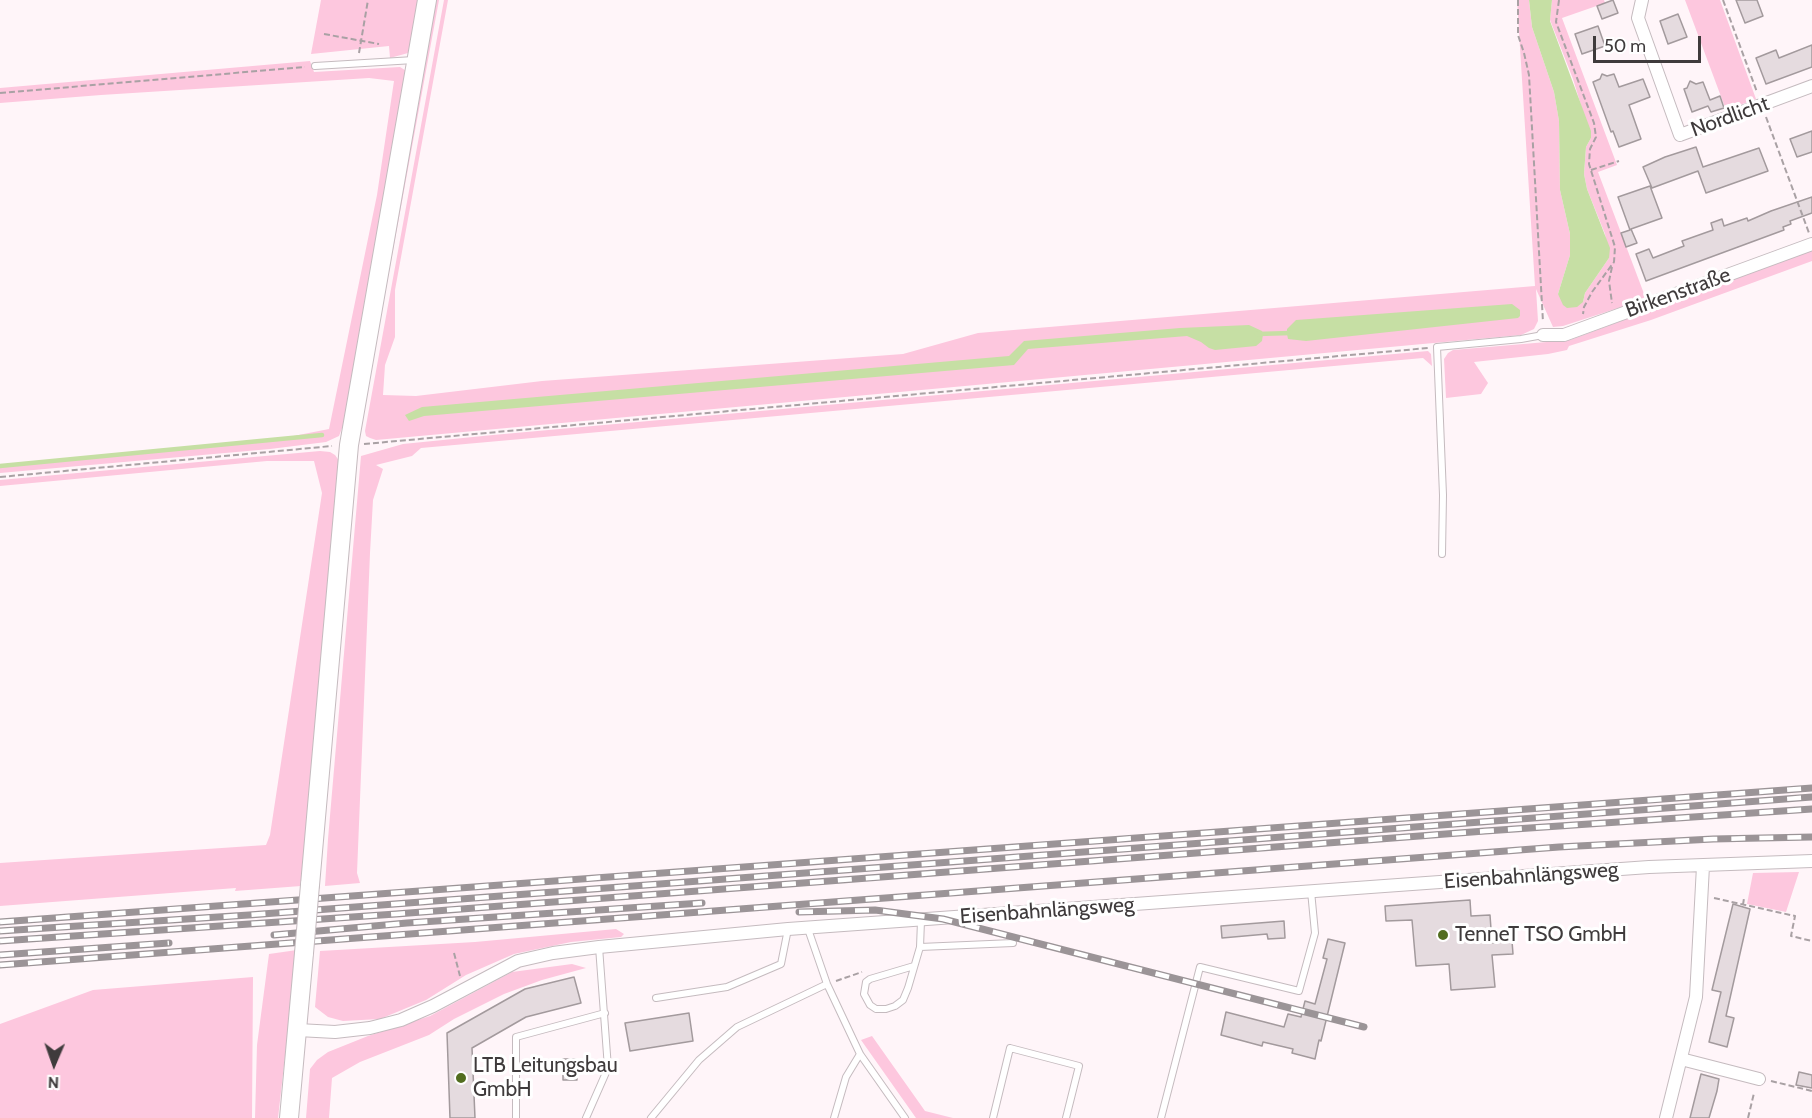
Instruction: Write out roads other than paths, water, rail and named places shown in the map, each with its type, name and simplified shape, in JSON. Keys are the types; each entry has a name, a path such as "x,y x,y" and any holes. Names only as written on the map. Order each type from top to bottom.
{"street":[{"path":"289,1118 349,446 427,0"},
{"name":"Nordlicht","path":"1642,0 1638,18 1680,135 1812,86"},
{"name":"Birkenstraße","path":"1544,335 1564,335 1812,244"},
{"name":"Eisenbahnlängsweg","path":"298,1030 335,1032 370,1028 402,1020 518,961 553,953 599,947 788,929 1649,867 1812,861"},
{"path":"1666,1118 1696,997 1703,866"},
{"path":"1681,1059 1758,1078"}],"lane":[{"path":"315,66 416,60"},
{"path":"1442,554 1443,495 1437,347 1544,335"},
{"path":"1161,1118 1200,967 1299,992 1315,933 1311,891"},
{"path":"914,966 870,979 864,988 864,994 870,1005 876,1009 886,1009 903,1000 908,988 920,946 921,921"},
{"path":"656,998 727,987 781,964 788,929"},
{"path":"808,929 827,984 860,1054 905,1118"},
{"path":"920,946 1013,943"},
{"path":"586,1118 608,1068 599,947"},
{"path":"651,1118 699,1060 737,1026 827,984"},
{"path":"516,1118 516,1037 605,1013"},
{"path":"995,1118 1010,1048 1078,1066 1066,1118"},
{"path":"834,1118 846,1077 860,1054"}],"waterway":[{"path":"1257,334 1291,333"},
{"path":"0,466 322,435"}],"railway":[{"path":"0,922 1812,788"},
{"path":"0,931 249,915 1812,797"},
{"path":"0,941 396,914 1485,831 1812,809"},
{"path":"0,965 1559,847 1713,839 1812,837"},
{"path":"274,935 407,923 702,903"},
{"path":"799,912 875,910 943,919 1364,1027"},
{"path":"0,955 169,943"}],"place":[{"name":"TenneT TSO GmbH","path":"1443,935"},
{"name":"LTB Leitungsbau GmbH","path":"461,1078"}]}
